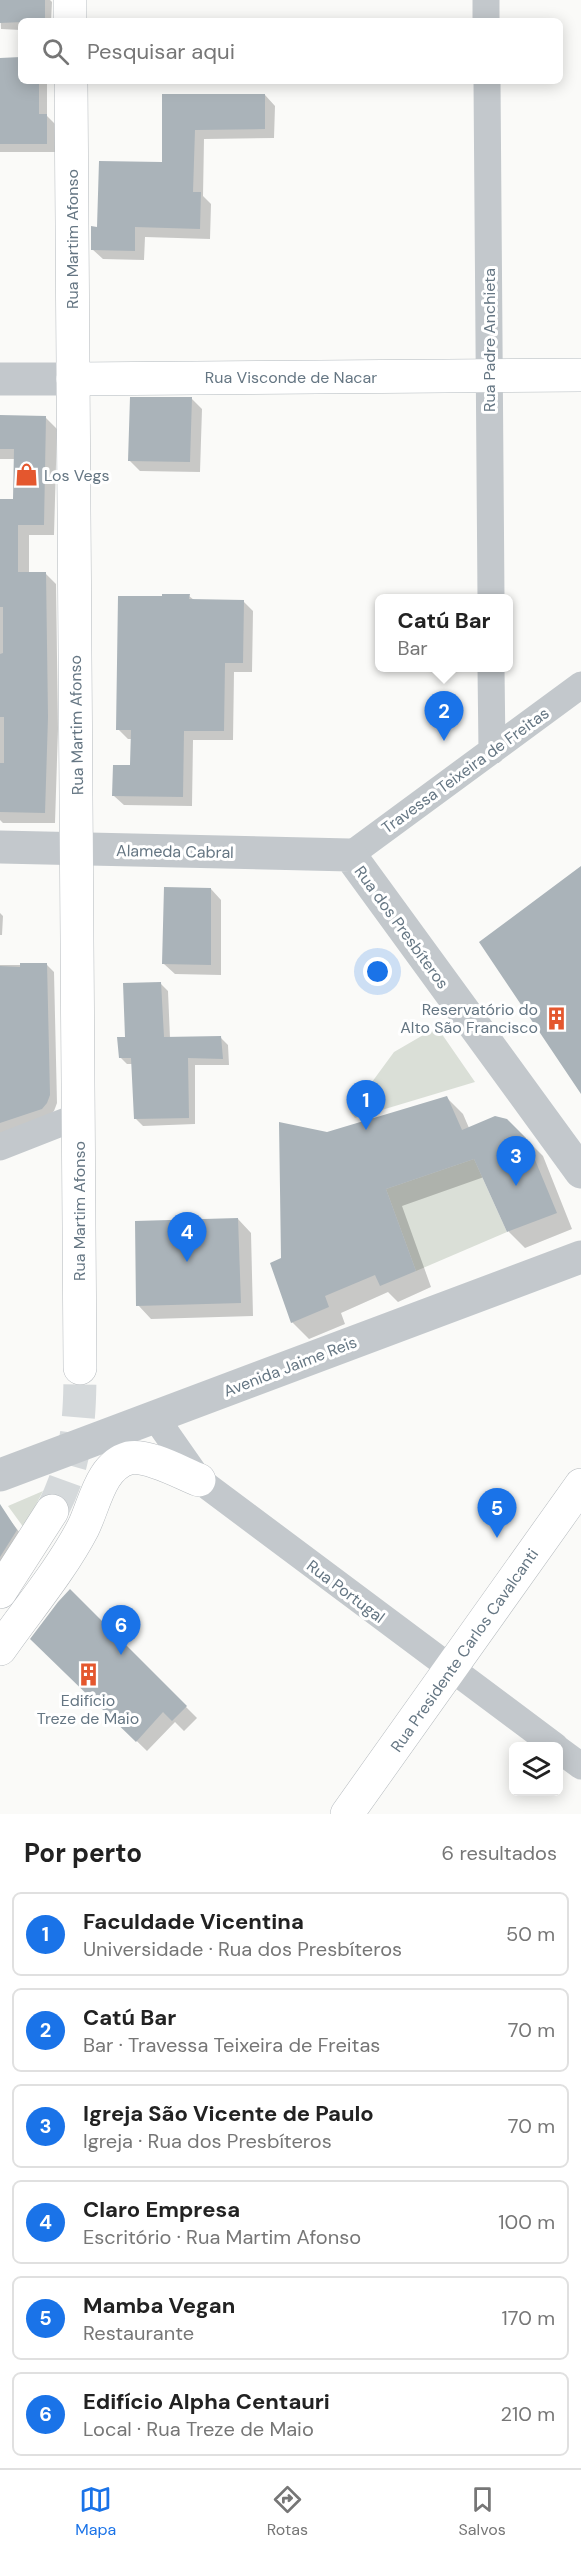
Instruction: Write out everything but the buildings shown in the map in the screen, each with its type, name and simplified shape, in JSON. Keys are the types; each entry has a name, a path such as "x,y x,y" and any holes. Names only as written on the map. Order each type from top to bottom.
{"main road":[{"path":"70,0 70,18"},
{"name":"Rua Martim Afonso","path":"70,84 80,1368"},
{"name":"Rua Visconde de Nacar","path":"73,379 581,375"},
{"path":"0,1649 70,1550 111,1468 130,1458 137,1458 150,1460 199,1480"},
{"name":"Rua Presidente Carlos Cavalcanti","path":"347,1814 581,1485"},
{"path":"0,1592 52,1511"}],"street":[{"path":"486,0 486,18"},
{"name":"Rua Padre Anchieta","path":"487,84 491,594"},
{"name":"Rua Visconde de Nacar","path":"0,379 73,379"},
{"path":"491,672 492,750"},
{"name":"Travessa Teixeira de Freitas","path":"350,855 581,685"},
{"name":"Alameda Cabral","path":"0,847 350,855"},
{"name":"Rua dos Presbíteros","path":"350,855 581,1172"},
{"path":"0,1147 79,1116"},
{"name":"Avenida Jaime Reis","path":"0,1475 581,1257"},
{"name":"Rua Portugal","path":"155,1417 199,1480 549,1742"},
{"name":"Rua Portugal","path":"563,1752 581,1766"}],"shaded area":[{"path":"437,1027 475,1082 355,1118 350,1112 394,1052"},
{"path":"474,1159 507,1232 416,1271 386,1189"},
{"path":"43,1491 24,1528 8,1506"}],"tunnel":[{"path":"52,1511 72,1458 78,1424 80,1368"}],"place":[{"name":"Los Vegs","path":"26,475"},
{"name":"Catú Bar","path":"444,741"},
{"name":"Reservatório do Alto São Francisco","path":"556,1018"},
{"name":"Faculdade Vicentina","path":"366,1130"},
{"name":"Igreja São Vicente de Paulo","path":"516,1186"},
{"name":"Claro Empresa","path":"187,1262"},
{"name":"Mamba Vegan","path":"497,1538"},
{"name":"Edifício Alpha Centauri","path":"121,1655"},
{"name":"Edifício Treze de Maio","path":"88,1675"}]}
